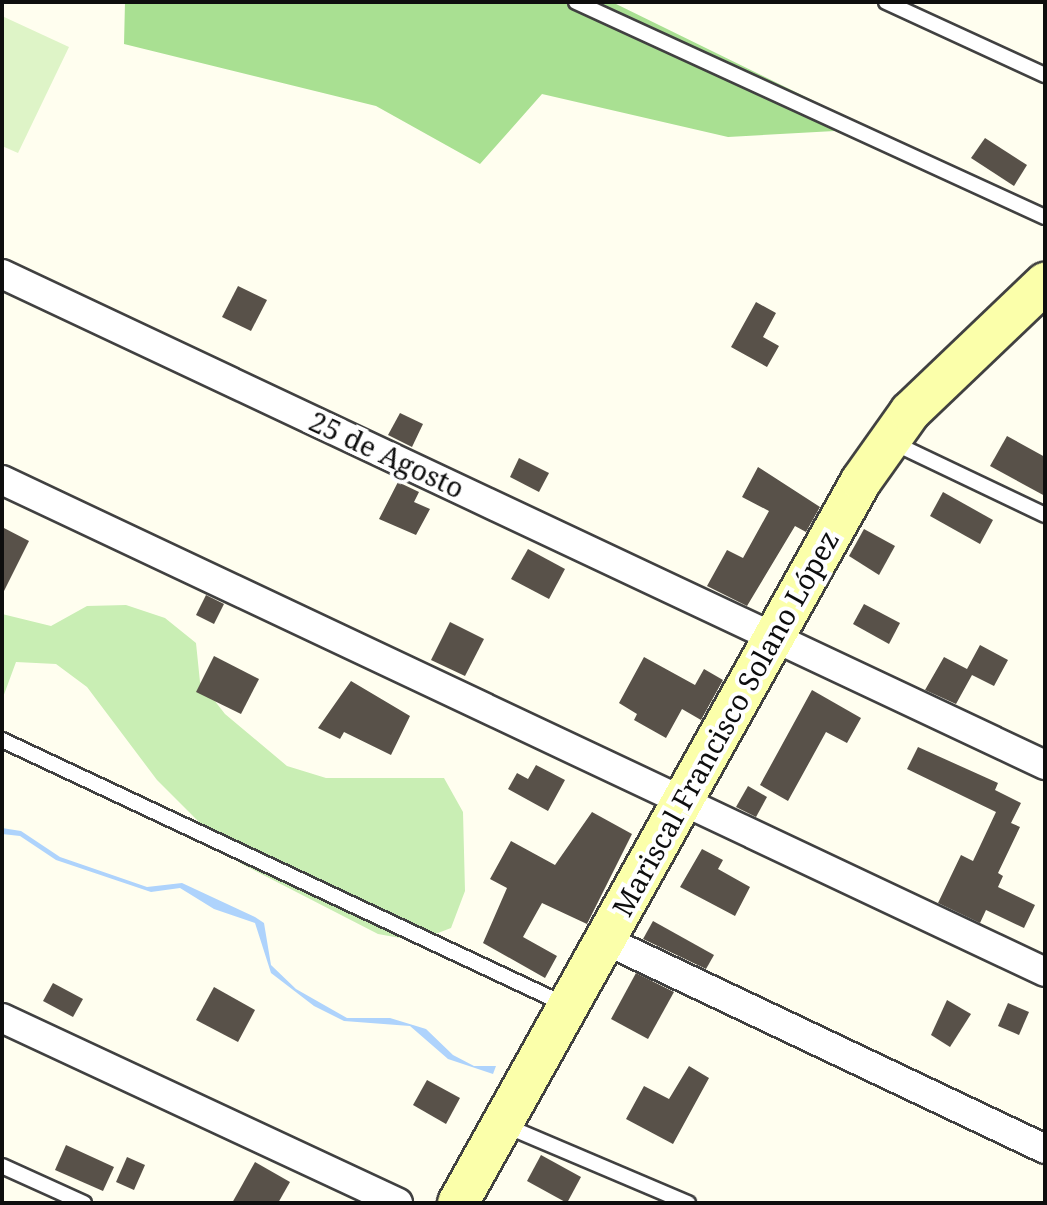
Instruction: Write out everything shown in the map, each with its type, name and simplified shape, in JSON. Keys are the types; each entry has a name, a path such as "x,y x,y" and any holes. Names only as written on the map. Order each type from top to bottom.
{"main road":[{"name":"Mariscal Francisco Solano López","path":"458,1203 773,635 888,440 1045,283"}],"street":[{"name":"25 de Agosto","path":"2,274 1045,765"},
{"path":"2,480 1045,972"},
{"path":"605,940 1045,1149"},
{"path":"2,1018 398,1203"}],"lane":[{"path":"576,2 1045,217"},
{"path":"886,2 1045,75"},
{"path":"888,440 1045,515"},
{"path":"2,740 568,1006"},
{"path":"501,1124 688,1203"},
{"path":"2,1166 84,1203"}],"green space":[{"path":"125,2 612,2 871,129 728,137 542,94 480,164 376,106 124,44"},
{"path":"2,16 69,47 18,153 2,146"},
{"path":"126,605 165,618 196,643 200,682 225,714 287,766 326,778 444,778 463,812 465,891 451,928 417,941 378,934 240,863 157,780 87,687 56,664 16,662 2,700 2,614 51,626 87,606"}],"water":[{"path":"2,828 21,831 60,857 147,887 182,883 255,917 264,923 271,965 296,989 347,1018 390,1018 426,1029 453,1055 474,1066 496,1066 493,1074 448,1059 410,1026 344,1021 314,1006 271,973 255,923 214,909 180,888 151,892 56,860 20,836 2,834"}],"building":[{"path":"985,138 1027,165 1014,186 971,158"},
{"path":"238,286 267,300 251,331 222,317"},
{"path":"756,302 776,313 763,337 779,346 767,367 731,347"},
{"path":"400,413 423,424 412,447 388,435"},
{"path":"1007,436 1045,457 1045,496 990,466"},
{"path":"519,458 549,473 539,492 510,477"},
{"path":"758,467 820,507 806,532 795,526 747,606 707,586 727,550 743,558 769,511 742,497"},
{"path":"398,482 419,492 414,502 430,509 416,535 379,519"},
{"path":"943,492 993,520 980,544 930,516"},
{"path":"2,527 29,541 2,595"},
{"path":"864,529 895,546 879,575 849,556"},
{"path":"528,549 565,569 549,599 511,579"},
{"path":"206,595 224,604 214,624 196,615"},
{"path":"864,604 900,623 889,644 853,624"},
{"path":"450,622 484,639 465,676 431,660"},
{"path":"980,645 1008,660 994,686 972,675 956,704 925,690 944,657 967,669"},
{"path":"214,656 259,679 241,714 196,692"},
{"path":"644,657 695,685 704,669 723,680 701,720 682,709 666,738 634,720 637,714 619,703"},
{"path":"351,681 410,716 391,755 344,732 340,739 318,728"},
{"path":"812,690 861,718 847,743 826,732 788,801 760,785"},
{"path":"918,747 998,783 995,790 1021,803 1011,823 1020,827 998,873 1003,876 998,887 1035,905 1024,928 986,910 980,923 938,903 961,855 973,861 996,812 907,769"},
{"path":"536,765 565,780 548,811 508,789 517,773 528,779"},
{"path":"748,786 767,797 756,817 736,807"},
{"path":"592,812 632,834 587,924 542,903 523,937 557,956 545,978 483,943 507,888 490,879 511,841 555,865"},
{"path":"702,849 723,860 718,869 750,887 735,916 680,887"},
{"path":"653,921 714,955 706,969 643,939"},
{"path":"636,973 674,992 648,1039 611,1019"},
{"path":"53,983 83,999 73,1017 43,1001"},
{"path":"214,987 255,1010 238,1042 196,1020"},
{"path":"947,1000 971,1014 950,1047 931,1035"},
{"path":"1008,1003 1029,1012 1019,1035 998,1026"},
{"path":"689,1066 709,1078 673,1144 626,1119 644,1086 669,1099"},
{"path":"427,1080 460,1098 446,1124 413,1105"},
{"path":"66,1145 114,1167 103,1191 55,1170"},
{"path":"541,1155 581,1177 567,1203 527,1181"},
{"path":"127,1157 145,1165 134,1190 116,1182"},
{"path":"255,1162 290,1182 278,1203 232,1203"}]}
